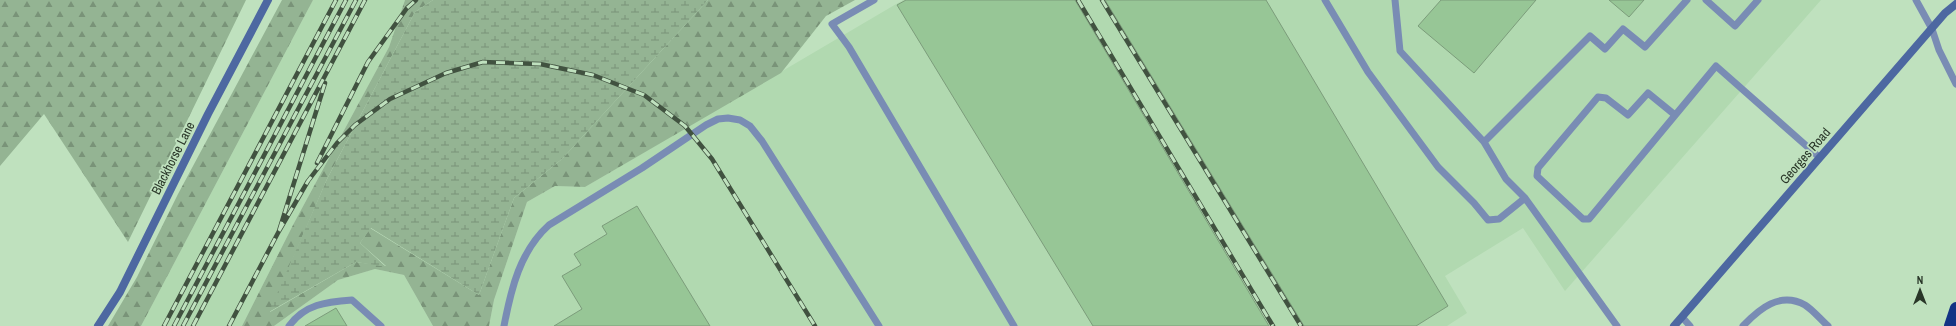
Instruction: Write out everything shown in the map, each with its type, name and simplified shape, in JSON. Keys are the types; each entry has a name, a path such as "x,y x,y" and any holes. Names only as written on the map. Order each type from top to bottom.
{"highway":[{"path":"1950,326 1956,308"}],"street":[{"name":"Blackhorse Lane","path":"98,326 120,292 208,114 268,0"},
{"name":"Georges Road","path":"1674,326 1945,13 1956,4"}],"lane":[{"path":"874,0 832,24 849,47 1014,326"},
{"path":"1325,0 1368,72 1438,167 1474,203 1488,220 1499,218 1525,198"},
{"path":"1395,0 1400,51 1484,142 1506,179 1525,198 1617,326"},
{"path":"1484,142 1590,36 1605,49 1623,29 1644,47 1687,0"},
{"path":"1706,0 1735,26 1758,0"},
{"path":"1916,0 1932,29 1939,50 1956,84"},
{"path":"1675,115 1648,93 1628,115 1606,98 1598,97 1538,168 1537,176 1583,219 1589,219 1716,66 1819,157"},
{"path":"504,326 509,301 517,275 527,251 536,236 549,225 642,168 706,125 718,119 728,118 740,120 750,126 762,141 879,326"},
{"path":"289,326 298,314 322,303 352,300 381,326"},
{"path":"1743,326 1767,305 1785,300 1804,305 1828,326"},
{"path":"1682,317 1690,326"}],"shaded area":[{"path":"313,0 405,0 389,47 294,223 242,326 141,326"},
{"path":"903,0 1821,0 1565,291 1523,228 1445,276 1467,313 1447,326 489,326 494,300 527,202 555,186 585,187"},
{"path":"375,269 404,275 433,326 274,326 338,280"}],"green space":[{"path":"0,0 246,0 128,242 44,114 0,166"},
{"path":"282,0 313,0 141,326 108,326 137,277 178,194"},
{"path":"405,0 433,0 415,12 327,179 270,312 356,262 386,266 360,243 370,228 479,295 514,198 562,159 708,0 855,0 826,16 781,73 585,187 555,186 527,202 494,300 489,326 433,326 404,275 375,269 338,280 274,326 242,326 294,223 389,47"},
{"path":"433,0 708,0 562,159 514,198 479,295 371,228 360,243 386,267 356,262 269,312 327,179 415,12"}],"building":[{"path":"906,0 1075,0 1269,326 1093,326 897,5"},
{"path":"1105,0 1266,0 1448,306 1416,326 1304,326"},
{"path":"1441,0 1536,0 1474,73 1418,26"},
{"path":"1609,0 1644,0 1629,17"},
{"path":"637,206 710,326 554,326 582,309 562,276 581,265 574,254 607,234 602,226"},
{"path":"336,308 347,326 305,326"}],"railway":[{"path":"164,326 336,0"},
{"path":"174,326 346,0"},
{"path":"183,326 356,0"},
{"path":"193,326 365,0"},
{"path":"317,163 368,62 407,8 416,0"},
{"path":"1078,0 1273,326"},
{"path":"1102,0 1301,326"},
{"path":"279,231 308,181 337,143 355,125 390,99 446,73 483,62 540,64 593,75 644,95 685,126 712,159 815,326"},
{"path":"229,326 279,231 325,83"}]}
